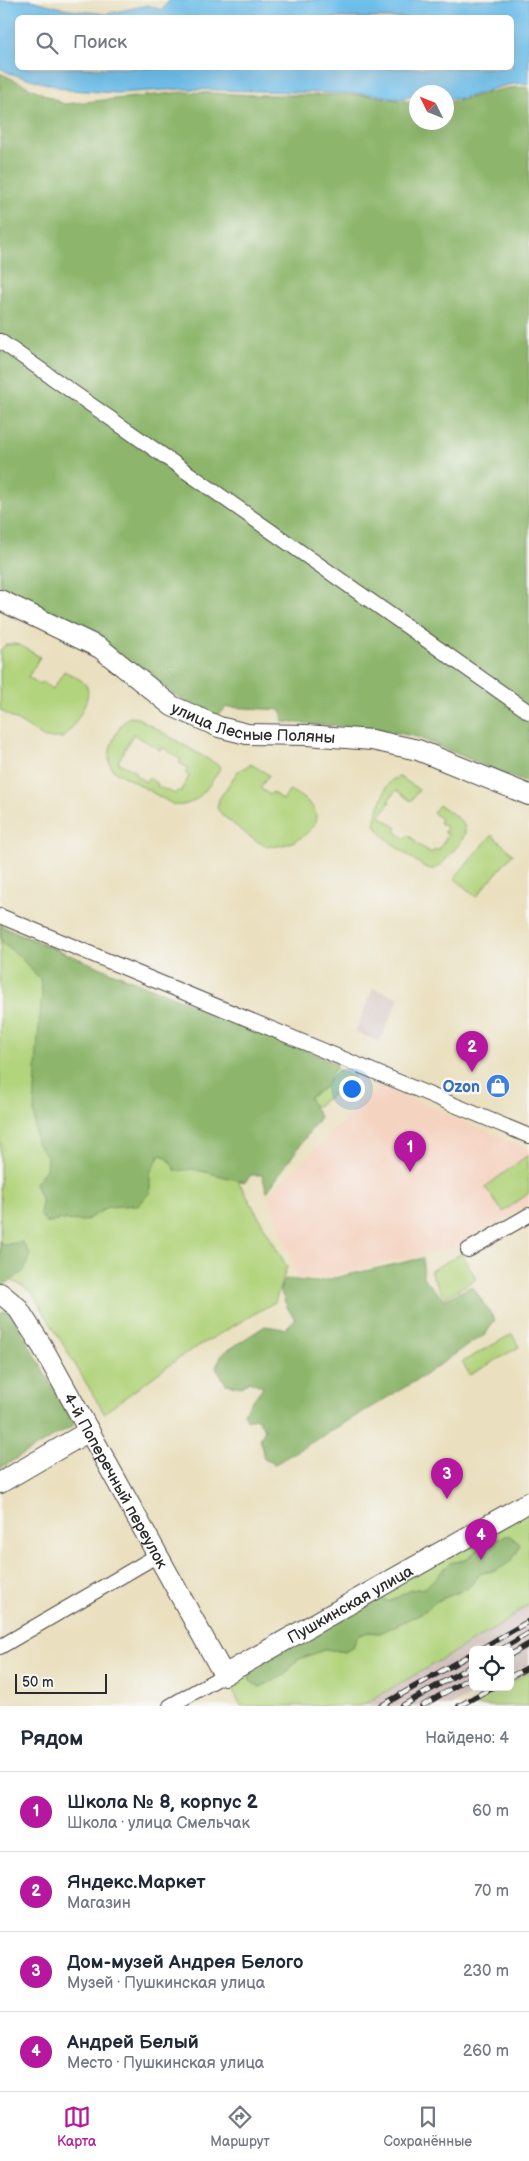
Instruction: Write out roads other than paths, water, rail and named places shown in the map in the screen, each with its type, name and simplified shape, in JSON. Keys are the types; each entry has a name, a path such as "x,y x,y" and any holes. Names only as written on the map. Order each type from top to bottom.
{"street":[{"path":"0,341 529,712"},
{"name":"улица Лесные Поляны","path":"0,600 88,641 109,654 172,706 219,727 247,734 337,737 408,746 529,795"},
{"path":"0,916 529,1136"},
{"path":"468,1250 529,1215"},
{"name":"4-й Поперечный переулок","path":"0,1293 9,1299 23,1315 224,1675"},
{"path":"0,1483 89,1432"},
{"name":"Пушкинская улица","path":"170,1706 529,1502"},
{"path":"0,1647 158,1556"}],"water":[{"path":"0,0 30,0 70,10 106,14 148,5 161,10 170,0 529,0 529,84 508,85 457,99 454,99 454,85 409,85 409,97 400,99 372,94 184,89 118,93 69,90 9,73 0,68"}],"railway":[{"path":"486,1646 529,1621"},
{"path":"507,1646 529,1633"},
{"path":"514,1653 529,1644"},
{"path":"381,1706 469,1655"},
{"path":"402,1706 469,1667"},
{"path":"514,1675 529,1667"},
{"path":"422,1706 469,1678"},
{"path":"459,1706 486,1691"}],"place":[{"name":"Яндекс.Маркет","path":"472,1072"},
{"name":"Ozon","path":"498,1086"},
{"name":"Школа № 8, корпус 2","path":"410,1172"},
{"name":"Дом-музей Андрея Белого","path":"447,1499"},
{"name":"Андрей Белый","path":"481,1560"}]}
